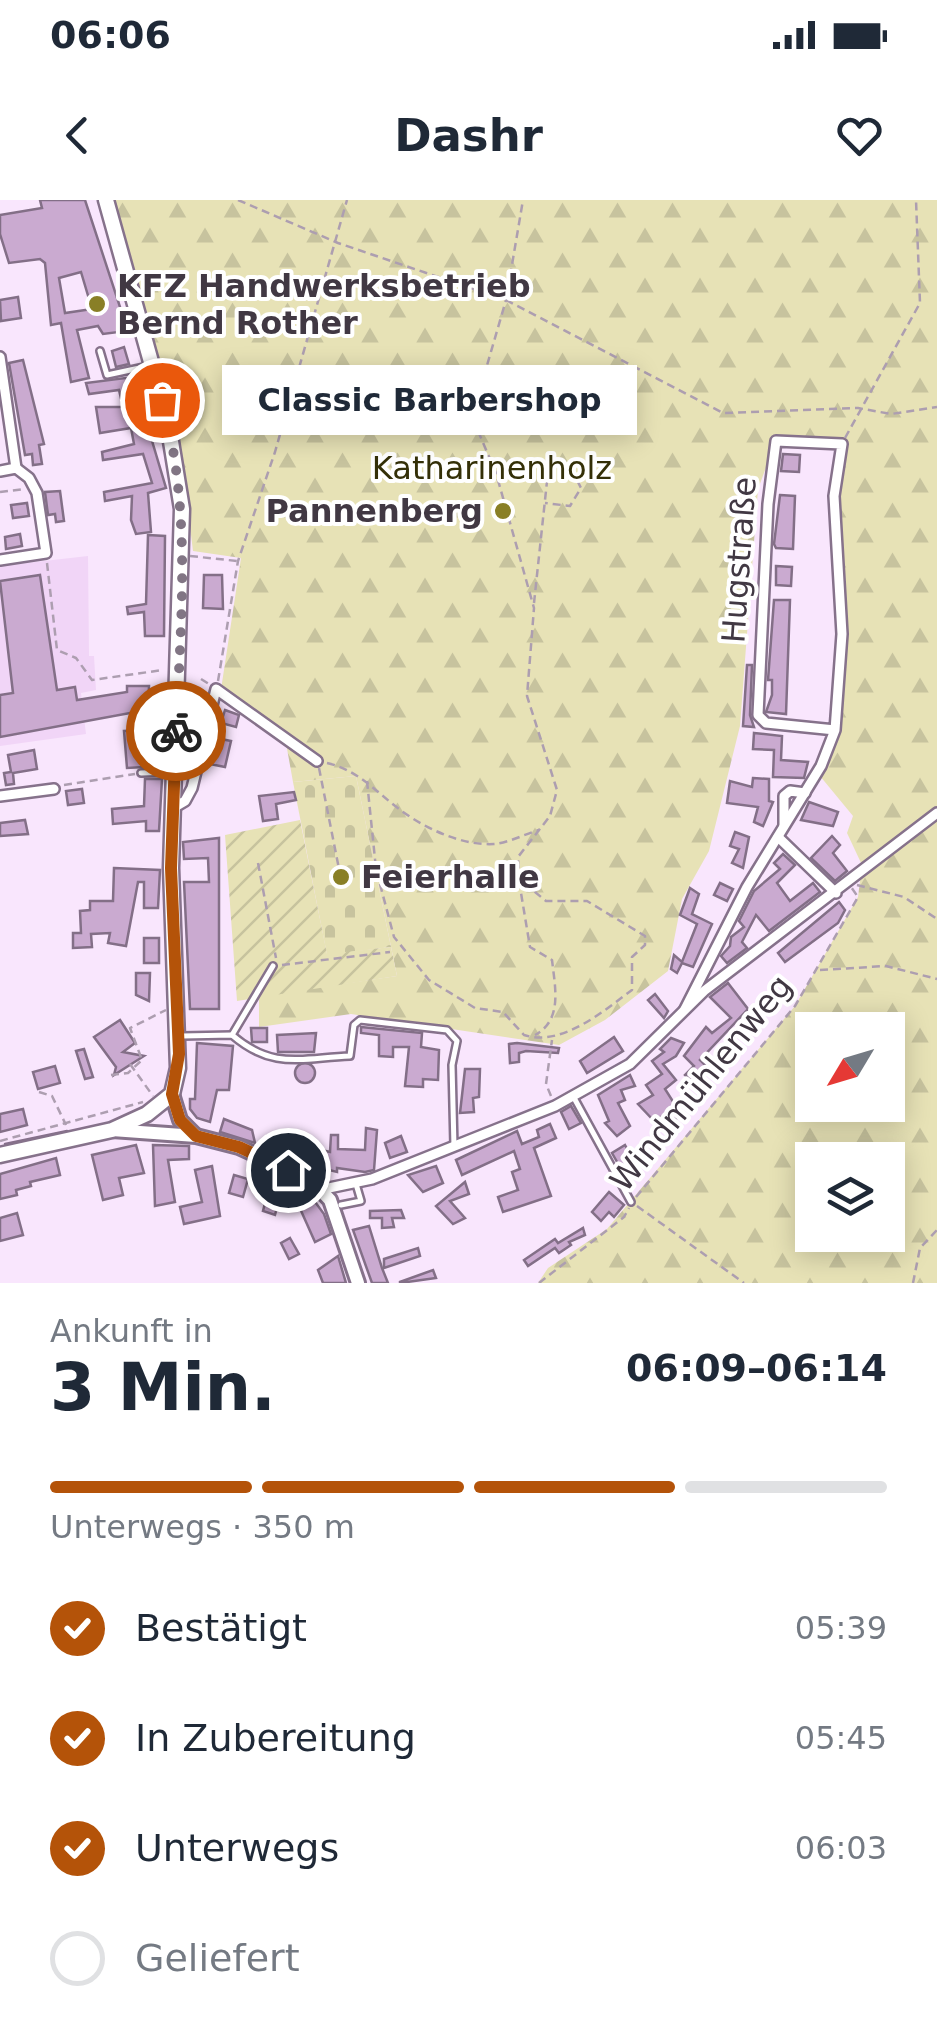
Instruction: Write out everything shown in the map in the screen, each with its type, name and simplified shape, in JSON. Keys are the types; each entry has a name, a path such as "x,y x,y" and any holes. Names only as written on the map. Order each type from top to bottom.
{"main road":[{"path":"0,1155 112,1130 147,1114 161,1095 178,1036 173,808 184,556 176,461 106,200"},
{"path":"161,1095 196,1136"},
{"path":"112,1130 196,1136 239,1147 324,1189 358,1283"}],"street":[{"path":"0,364 16,468 34,485 46,553 0,560"},
{"name":"Hugstraße","path":"834,730 766,724 758,715 768,504 776,441 842,444"},
{"path":"684,1009 805,794 834,730 842,634 834,496 842,444"},
{"path":"0,470 16,468"},
{"path":"173,808 192,788 216,689 318,761"},
{"path":"0,796 54,788"},
{"path":"784,827 784,796 790,791 805,794"},
{"path":"324,1189 356,1182 454,1147 555,1106 636,1059 684,1009 937,813"},
{"path":"778,837 836,892"}],"lane":[{"path":"100,352 107,375 152,365"},
{"path":"141,772 175,772"},
{"path":"232,1035 272,966"},
{"path":"178,1036 232,1035 254,1054 274,1059 350,1056 354,1025 360,1020 452,1032 457,1040 452,1065 454,1147"},
{"path":"573,1096 632,1202"},
{"path":"341,1205 361,1201 356,1182"}],"path":[{"path":"238,200 338,243 506,300 724,412 858,408 891,414 937,406"},
{"path":"216,689 238,561 338,243 347,200"},
{"path":"523,200 506,300 472,417 496,473 534,608"},
{"path":"842,444 858,408 904,339 920,304 916,200"},
{"path":"531,1037 546,1029 556,1006 552,960 530,946 518,857 550,816 558,790 527,696 534,608 548,472 571,468 582,488 570,506 545,503"},
{"path":"0,492 34,485"},
{"path":"46,553 57,650 76,658 92,680 180,667"},
{"path":"184,556 238,561"},
{"path":"340,874 318,761 344,767 431,829 471,842 496,844 540,829"},
{"path":"54,788 141,772"},
{"path":"367,781 376,869 394,937 429,980 475,1008 504,1012 531,1037 552,1038 598,1014 632,990 632,957 644,944 644,936 587,900 546,901 519,879"},
{"path":"258,863 276,958 272,966"},
{"path":"848,883 904,897 937,919"},
{"name":"Windmühlenweg","path":"538,1283 550,1270 624,1218 632,1202 794,1006 819,970 858,897 848,883"},
{"path":"272,966 390,952"},
{"path":"819,970 886,966 937,979"},
{"path":"111,1075 135,1068 144,1056 128,1029 162,1010 176,1011"},
{"path":"552,1038 546,1084 555,1106"},
{"path":"0,1141 66,1126 161,1095 130,1064"},
{"path":"39,1092 55,1100 66,1126"},
{"path":"632,1202 744,1283"},
{"path":"913,1283 920,1248 937,1230"}],"shaded area":[{"path":"88,556 89,656 94,656 96,690 81,693 86,734 0,746 0,566"}],"green space":[{"name":"Katharinenholz","path":"112,200 937,200 937,1283 538,1283 548,1268 607,1229 795,1006 858,897 862,865 847,833 853,816 820,776 841,685 833,542 842,444 776,441 758,489 740,726 709,851 682,899 668,971 605,1020 559,1045 351,1014 259,1027 259,996 397,976 356,776 293,782 286,743 220,696 241,558 193,551 180,446"},
{"path":"356,776 391,947 327,955 293,782"},
{"path":"300,820 327,954 391,947 397,976 237,1001 225,835"}],"building":[{"path":"40,200 85,200 122,313 119,332 103,334 98,326 77,330 89,378 71,382 61,323 51,325 45,263 40,259 9,263 0,234 0,215 42,208","holes":["81,272 92,309 65,313 59,278"]},
{"path":"18,297 21,318 1,321 0,300"},
{"path":"124,347 129,364 116,367 112,351"},
{"path":"23,360 44,444 39,445 42,464 33,465 32,454 25,455 9,363"},
{"path":"133,377 166,488 148,493 151,532 136,534 131,520 132,496 105,501 104,492 152,483 143,454 103,460 102,452 134,444 131,428 100,433 96,407 123,407 119,390 89,394 86,383"},
{"path":"783,454 800,455 799,472 781,471"},
{"path":"60,491 64,521 56,522 55,514 48,515 45,492"},
{"path":"780,495 795,496 793,549 776,548 774,544"},
{"path":"27,503 29,516 13,518 11,505"},
{"path":"20,534 22,546 6,549 5,537"},
{"path":"148,535 165,536 164,636 145,636 144,612 128,614 127,607 146,604"},
{"path":"776,566 792,567 791,586 776,585"},
{"path":"40,575 57,690 75,687 77,700 127,692 127,686 149,686 148,716 130,713 0,737 0,695 13,693 0,581"},
{"path":"204,575 222,575 223,609 203,608"},
{"path":"774,600 790,600 786,714 766,712 772,695 772,680 768,680"},
{"path":"747,665 752,665 750,715 754,727 743,726"},
{"path":"225,710 239,715 236,727 221,723"},
{"path":"146,730 146,739 164,739 163,766 127,768 124,731"},
{"path":"754,733 782,736 781,760 808,762 804,778 773,777 774,750 753,749"},
{"path":"216,738 231,741 225,767 210,764"},
{"path":"34,750 37,769 13,773 14,784 6,785 4,773 11,772 8,755"},
{"path":"753,778 769,779 769,801 773,802 763,826 754,822 758,807 727,803 730,781 752,787"},
{"path":"145,779 162,779 159,831 146,831 146,821 113,824 112,809 144,806"},
{"path":"82,789 84,803 68,805 66,791"},
{"path":"294,792 296,800 276,804 278,819 263,821 259,796"},
{"path":"809,802 838,812 833,826 801,820"},
{"path":"25,820 28,834 0,836 0,823"},
{"path":"735,832 749,837 743,868 732,863 739,849 730,846"},
{"path":"832,836 840,845 833,853 847,871 835,881 811,858"},
{"path":"219,838 219,1009 190,1009 184,882 209,882 208,858 184,859 183,842"},
{"path":"783,854 795,865 777,883 790,901 813,883 820,892 769,931 756,915 742,942 747,948 727,963 721,956 730,946 731,937 744,927 739,921 754,891 780,869 774,863"},
{"path":"114,868 160,870 158,908 144,908 144,882 138,882 126,946 108,943 110,933 91,934 92,947 73,948 73,933 81,933 80,911 90,910 90,901 113,901"},
{"path":"720,883 733,889 727,901 714,895"},
{"path":"690,888 699,894 692,914 712,924 693,967 682,963 677,973 671,969 674,955 682,962 697,924 680,915"},
{"path":"839,902 845,910 838,923 785,962 778,953"},
{"path":"144,938 159,938 159,963 144,963"},
{"path":"136,973 150,973 149,1001 136,995"},
{"path":"728,983 748,1009 700,1060 709,1069 694,1084 685,1075 694,1066 684,1056 706,1027 712,1033 731,1018 710,997"},
{"path":"655,994 668,1011 664,1018 648,1000"},
{"path":"120,1020 135,1043 123,1052 144,1056 114,1075 116,1067 94,1037"},
{"path":"361,1027 422,1033 421,1047 439,1050 438,1080 423,1079 423,1087 405,1086 409,1047 393,1047 393,1057 379,1056 379,1035 361,1033"},
{"path":"251,1028 267,1028 267,1042 252,1042"},
{"path":"316,1033 314,1052 278,1052 277,1035"},
{"path":"614,1037 623,1051 587,1073 580,1061"},
{"path":"671,1038 684,1043 676,1056 663,1064 676,1080 665,1089 681,1114 674,1121 666,1114 654,1121 638,1104 653,1095 646,1085 662,1074 652,1061 664,1052 660,1049"},
{"path":"197,1043 233,1046 229,1090 217,1090 210,1122 197,1118 190,1109 190,1099 195,1099"},
{"path":"509,1044 559,1048 558,1053 519,1053 519,1062 510,1063"},
{"path":"84,1049 93,1077 85,1079 76,1051"},
{"path":"305,1063 315,1073 305,1083 295,1073"},
{"path":"55,1066 60,1083 38,1089 33,1072"},
{"path":"465,1069 480,1069 479,1097 473,1098 474,1112 460,1113"},
{"path":"630,1075 635,1086 621,1090 625,1100 618,1103 630,1126 617,1136 605,1123 609,1121 598,1095"},
{"path":"571,1106 581,1123 569,1129 561,1112"},
{"path":"23,1109 27,1125 0,1132 0,1114"},
{"path":"224,1119 252,1130 255,1143 220,1132"},
{"path":"550,1124 556,1138 534,1148 551,1196 503,1212 498,1197 518,1190 512,1172 520,1169 514,1151 462,1175 456,1160 517,1131 522,1144 539,1137 537,1130"},
{"path":"366,1128 377,1130 374,1170 365,1172 337,1168 337,1172 293,1161 262,1147 267,1136 298,1151 300,1145 330,1152 331,1135 338,1135 338,1149 365,1150"},
{"path":"401,1136 407,1152 390,1158 385,1143"},
{"path":"136,1145 144,1173 119,1178 123,1195 103,1200 92,1155"},
{"path":"153,1145 189,1146 189,1159 168,1160 175,1202 155,1206"},
{"path":"625,1145 633,1159 620,1167 612,1153"},
{"path":"56,1158 60,1175 30,1182 31,1186 16,1190 17,1195 0,1199 0,1174"},
{"path":"212,1166 220,1216 184,1224 180,1207 202,1202 195,1170"},
{"path":"436,1166 443,1183 423,1192 408,1175"},
{"path":"234,1175 248,1179 243,1197 229,1193"},
{"path":"465,1182 469,1194 450,1201 465,1218 453,1224 436,1206"},
{"path":"270,1184 282,1188 275,1215 263,1211"},
{"path":"307,1191 324,1214 331,1234 315,1242 298,1204 286,1210 283,1203"},
{"path":"609,1192 624,1205 614,1217 609,1212 601,1221 592,1212"},
{"path":"401,1210 404,1218 392,1218 394,1227 382,1228 382,1218 370,1218 370,1211"},
{"path":"17,1213 23,1235 0,1241 0,1218"},
{"path":"369,1226 388,1283 372,1283 353,1230"},
{"path":"583,1228 585,1235 569,1242 571,1245 559,1253 555,1248 528,1266 524,1260 555,1239 558,1243"},
{"path":"290,1238 299,1254 289,1259 281,1243"},
{"path":"418,1248 420,1256 384,1268 384,1259"},
{"path":"338,1256 346,1283 323,1283 318,1270"},
{"path":"433,1270 436,1278 400,1283 400,1282"}],"waterway":[{"path":"5,1144 67,1131"}],"way so far":[{"path":"162,400 174,448 183,526 176,731"}],"place":[{"name":"KFZ Handwerksbetrieb Bernd Rother","path":"97,304"},
{"name":"Classic Barbershop","path":"162,400"},
{"name":"Pannenberg","path":"503,511"},
{"name":"Feierhalle","path":"341,877"}],"route":[{"path":"176,731 171,868 179,1054 172,1094 180,1120 196,1136 239,1147 288,1170"}]}
